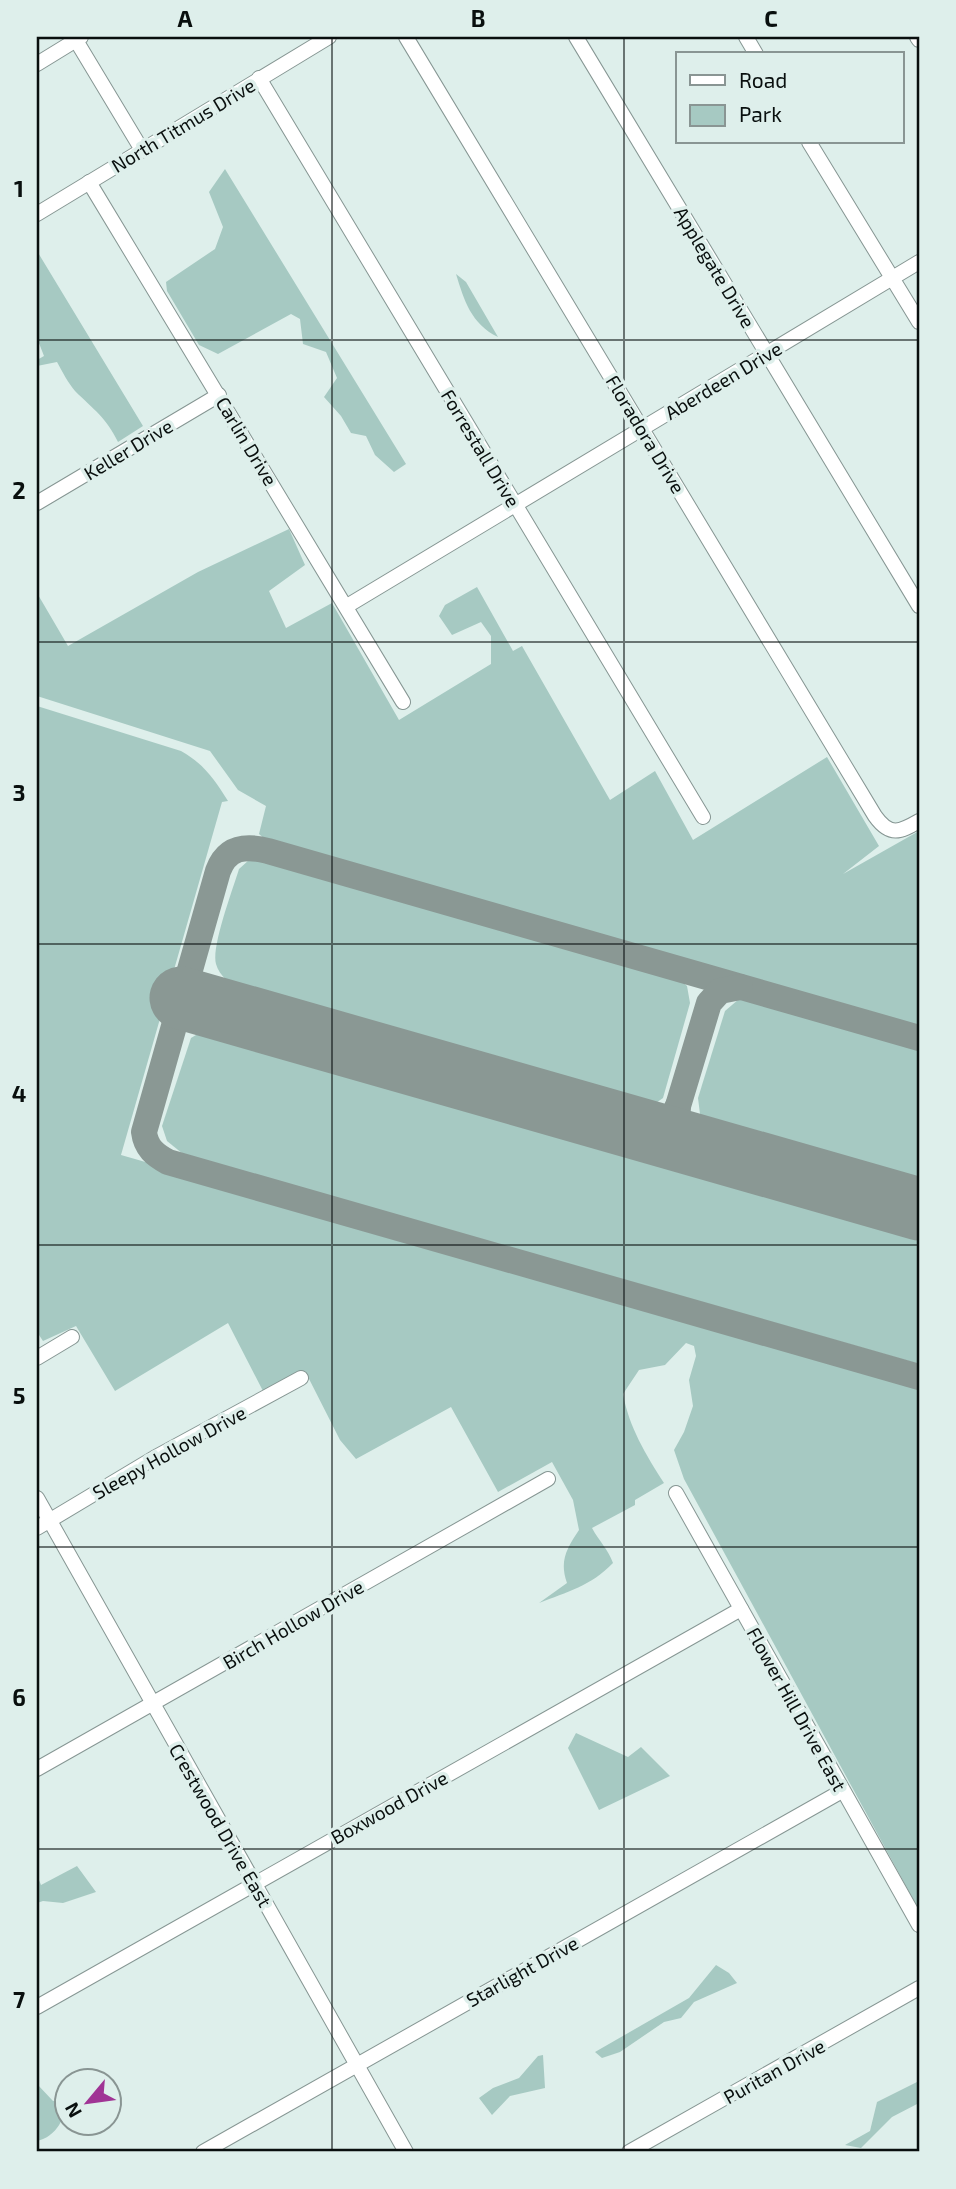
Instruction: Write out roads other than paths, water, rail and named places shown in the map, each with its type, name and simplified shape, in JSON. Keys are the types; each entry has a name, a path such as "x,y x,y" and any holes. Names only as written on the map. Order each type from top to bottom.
{"street":[{"name":"North Titmus Drive","path":"37,214 329,37"},
{"name":"Floradora Drive","path":"406,37 881,824 888,830 903,831 919,821"},
{"name":"Applegate Drive","path":"576,37 919,606"},
{"path":"37,64 77,38 142,150"},
{"name":"Forrestall Drive","path":"259,78 704,817"},
{"path":"810,144 919,322"},
{"name":"Carlin Drive","path":"89,182 403,702"},
{"name":"Aberdeen Drive","path":"347,606 919,262"},
{"name":"Keller Drive","path":"37,503 219,395"},
{"path":"37,1358 72,1337"},
{"name":"Sleepy Hollow Drive","path":"43,1524 154,1458 301,1378"},
{"name":"Birch Hollow Drive","path":"37,1769 548,1479"},
{"name":"Flower Hill Drive East","path":"676,1493 919,1925"},
{"name":"Crestwood Drive East","path":"37,1499 43,1524 152,1704 406,2152"},
{"name":"Boxwood Drive","path":"37,2007 741,1609"},
{"name":"Starlight Drive","path":"203,2152 842,1791"},
{"name":"Puritan Drive","path":"629,2152 919,1989"}]}
